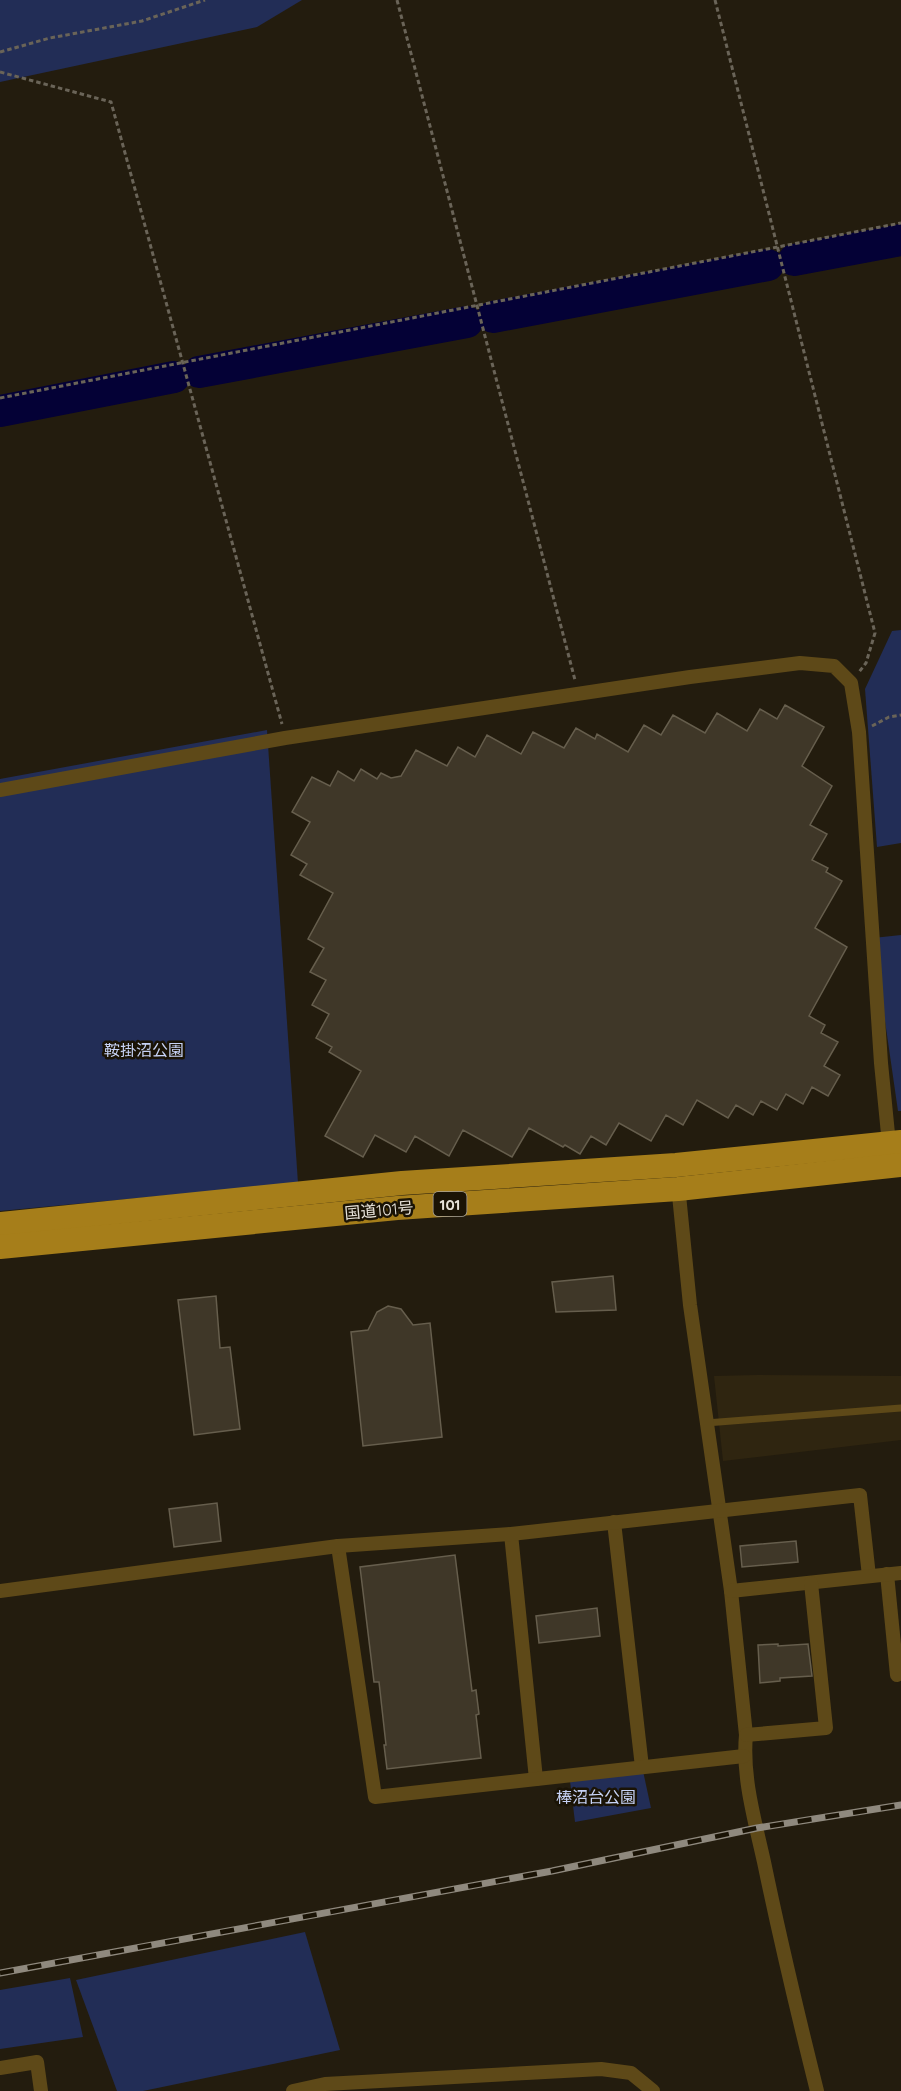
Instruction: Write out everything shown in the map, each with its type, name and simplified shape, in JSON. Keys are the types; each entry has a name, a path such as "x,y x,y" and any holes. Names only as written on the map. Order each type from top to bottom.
{"highway":[{"name":"国道101号","path":"0,1224 402,1183 676,1165 895,1143"},
{"name":"国道101号","path":"0,1247 397,1208 678,1190 901,1165"}],"street":[{"path":"0,789 285,738 579,694 800,663 834,666 850,683 860,732 881,1062 895,1143"},
{"path":"676,1165 690,1305 731,1591 746,1736 744,1756 780,1939 817,2091"},
{"path":"0,1591 338,1546 511,1534 860,1495 869,1576"},
{"path":"614,1522 642,1767"},
{"path":"511,1534 536,1779"},
{"path":"338,1546 375,1797 744,1756"},
{"path":"731,1591 894,1573 897,1675"},
{"path":"746,1736 826,1728 811,1582"},
{"path":"0,2068 37,2062 41,2091"},
{"path":"293,2091 325,2084 601,2069 631,2073 653,2091"}],"lane":[{"path":"706,1423 901,1408"}],"path":[{"path":"0,52 50,38 142,21 205,0"},
{"path":"397,0 579,694"},
{"path":"715,0 875,633 866,663 850,683"},
{"path":"0,72 111,102 285,738"},
{"path":"0,398 901,223"},
{"path":"860,732 889,717 901,715"}],"shaded area":[{"path":"714,1376 901,1376 901,1440 723,1461"}],"green space":[{"path":"0,0 302,0 257,27 0,82"},
{"path":"901,630 901,843 877,847 865,689 892,631"},
{"name":"鞍掛沼公園","path":"267,730 298,1183 0,1211 0,779"},
{"path":"901,935 901,1111 898,1111 873,938"},
{"name":"棒沼台公園","path":"643,1771 651,1808 575,1822 570,1781"},
{"path":"305,1932 340,2050 143,2091 117,2091 76,1980"},
{"path":"70,1978 83,2037 0,2049 0,1990"}],"building":[{"path":"785,705 824,727 802,766 832,786 810,825 827,834 812,860 828,868 826,872 842,881 815,928 847,947 809,1016 825,1025 821,1033 838,1042 824,1066 840,1075 828,1096 812,1087 803,1104 786,1094 777,1110 761,1101 753,1115 736,1105 728,1118 697,1100 683,1125 666,1115 651,1141 619,1123 606,1145 591,1136 580,1154 529,1128 512,1157 463,1130 449,1156 415,1136 406,1152 375,1135 363,1157 325,1136 361,1071 329,1052 332,1047 316,1038 329,1014 312,1005 326,980 310,972 324,948 308,939 333,893 300,875 307,864 291,855 310,822 292,812 312,777 330,786 338,771 354,781 361,769 377,779 381,773 391,778 401,776 416,750 447,766 458,747 475,757 487,735 521,754 533,732 564,748 576,728 595,739 597,734 628,752 644,725 661,735 673,715 705,733 717,713 747,731 760,709 777,719"},
{"path":"613,1276 616,1310 556,1312 552,1282"},
{"path":"216,1296 220,1348 230,1347 240,1429 194,1435 178,1300"},
{"path":"388,1306 401,1309 413,1325 430,1323 442,1437 363,1446 351,1332 368,1330 377,1312"},
{"path":"217,1503 221,1541 174,1547 169,1509"},
{"path":"796,1541 798,1562 742,1567 740,1546"},
{"path":"455,1555 472,1691 476,1690 479,1714 476,1715 481,1758 387,1769 379,1682 374,1682 360,1567"},
{"path":"597,1608 600,1636 539,1643 536,1616"},
{"path":"778,1644 778,1646 808,1644 812,1676 780,1678 780,1681 760,1683 758,1645"}],"waterway":[{"path":"794,260 901,240"},
{"path":"493,317 768,265"},
{"path":"199,372 467,322"},
{"path":"0,411 174,377"}],"railway":[{"path":"0,1973 552,1871 757,1828 901,1805"}]}
